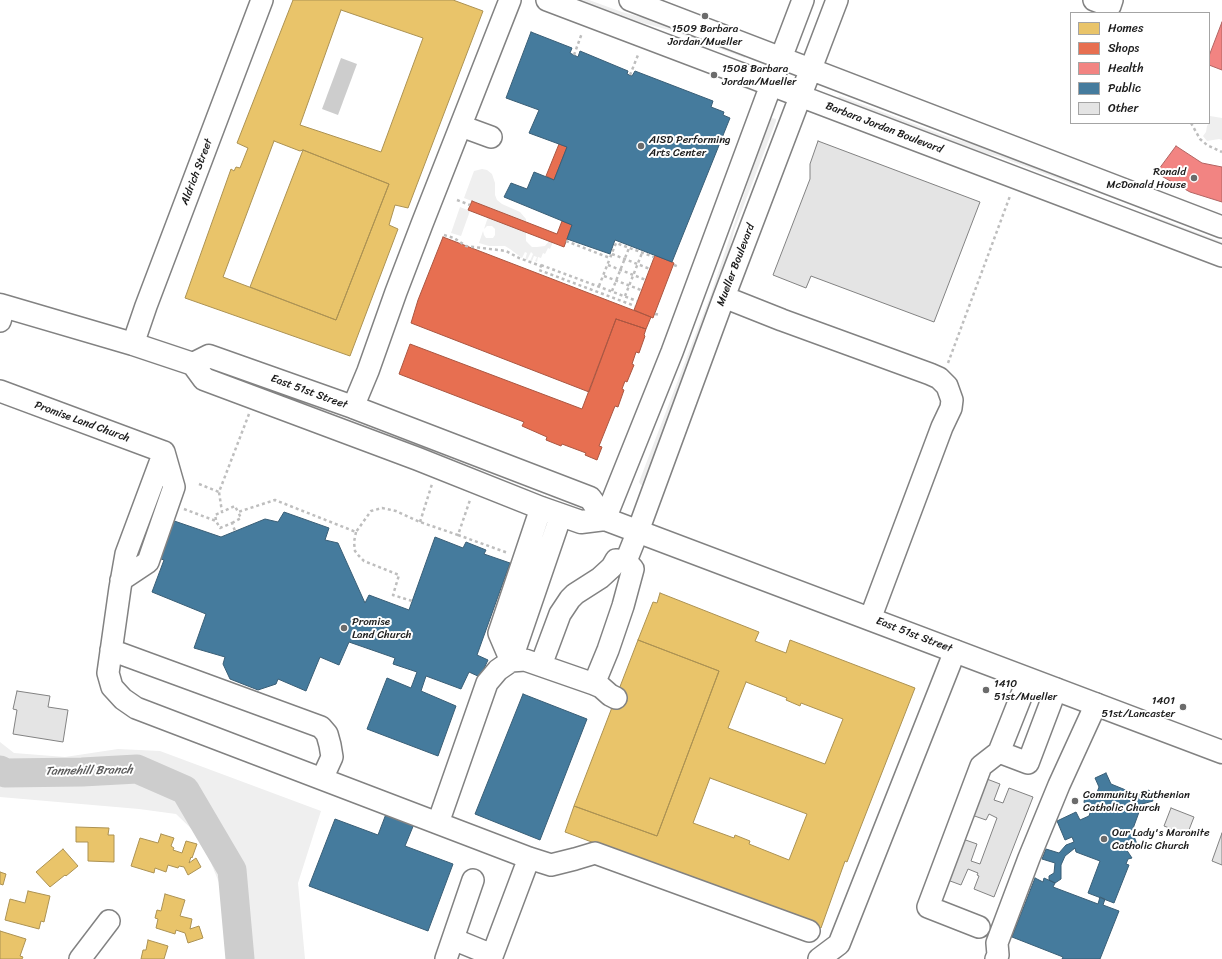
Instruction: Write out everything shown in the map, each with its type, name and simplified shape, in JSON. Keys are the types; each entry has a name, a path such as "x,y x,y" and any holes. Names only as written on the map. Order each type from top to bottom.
{"main road":[{"path":"1,311 133,344 194,364"},
{"name":"East 51st Street","path":"605,519 590,498 353,407 209,356 194,364 204,380 418,459 541,508 581,522 605,519 1222,752"}],"street":[{"name":"Aldrich Street","path":"133,344 262,0"},
{"path":"353,407 368,370 406,264 462,126 510,0"},
{"name":"Barbara Jordan Boulevard","path":"547,0 1222,256"},
{"path":"630,0 1222,227"},
{"path":"605,519 672,352 770,85 803,0"},
{"name":"Mueller Boulevard","path":"626,560 837,0"},
{"path":"1094,0 1110,6 1112,0"},
{"path":"462,126 491,137"},
{"path":"724,297 930,374 939,378 947,386 952,400 951,408 942,426 870,619"},
{"name":"Promise Land Church","path":"0,391 164,452"},
{"path":"121,580 148,562 174,487 164,452"},
{"path":"164,452 126,554 121,580 108,673 112,688 123,699 136,708 529,858 551,865 595,853 809,931"},
{"path":"510,661 499,633 541,508"},
{"path":"510,661 561,515"},
{"path":"541,665 560,614 570,599 575,594 600,578 612,567 616,560 626,560 633,569 608,650 594,684"},
{"path":"111,650 321,727 327,734 332,757 322,779"},
{"path":"819,959 839,944 956,651"},
{"path":"438,824 487,682 498,670 510,661 525,660 541,665 601,687 616,698"},
{"path":"979,927 928,907 981,766 999,752 1028,679"},
{"path":"999,752 1028,762 1056,689"},
{"path":"1001,958 997,943 1029,858 1059,785 1096,704"},
{"path":"1014,715 1042,726"},
{"path":"452,939 492,957 529,858"},
{"path":"446,959 473,880"},
{"path":"80,959 109,921"}],"path":[{"path":"574,55 582,33"},
{"path":"630,75 638,54"},
{"path":"1192,124 1200,139 1207,145 1222,152"},
{"path":"947,363 1010,196"},
{"path":"457,200 470,205"},
{"path":"444,235 454,238 466,246 506,251 518,258 541,266 542,265 637,301"},
{"path":"566,242 610,258"},
{"path":"599,286 616,243 654,257"},
{"path":"612,291 629,248"},
{"path":"625,296 642,253"},
{"path":"612,254 650,269"},
{"path":"608,265 646,280"},
{"path":"674,265 679,267"},
{"path":"541,266 539,270 635,306"},
{"path":"604,276 642,290"},
{"path":"655,314 660,315"},
{"path":"222,512 219,492 249,414"},
{"path":"199,484 219,492"},
{"path":"420,522 432,484"},
{"path":"458,535 471,499"},
{"path":"238,512 275,500 356,532"},
{"path":"168,504 216,521"},
{"path":"235,506 241,518 220,528 214,515 222,512 235,506"},
{"path":"412,602 392,595 399,575 364,561 355,551 354,542 356,532 371,511 382,508 396,511 420,522 510,554"},
{"path":"232,523 236,531"}],"shaded area":[{"path":"573,0 589,0 622,12 675,26 747,53 745,58 673,31 620,17"},
{"path":"341,58 357,64 338,115 322,109"},
{"path":"840,96 951,138 985,147 1081,184 1077,186 1000,157 972,150 837,99"},
{"path":"1210,116 1222,118 1222,140 1207,141 1203,136 1206,132 1207,126 1210,124"},
{"path":"772,118 776,119 776,121 734,231 722,281 645,484 641,485 639,482 711,294 756,158"},
{"path":"482,169 487,170 492,174 495,183 495,195 497,200 502,204 520,212 526,219 526,222 464,198 474,171"},
{"path":"460,207 470,211 461,236 451,233"},
{"path":"1149,216 1153,216 1222,242 1222,247 1149,218"},
{"path":"488,217 526,232 526,241 532,247 545,246 549,241 553,242 550,249 548,248 545,254 543,253 541,258 538,257 537,262 535,261 537,257 534,256 532,261 530,261 533,254 531,252 527,260 525,260 527,253 525,252 522,258 505,246 489,246 479,243 483,231 486,238 493,238 495,235 495,229 492,226 487,226 484,229"},
{"path":"0,742 14,753 65,757 118,749 160,751 321,811 298,883 305,959 227,959 222,890 201,838 176,814 139,809 0,797"}],"building: Homes":[{"path":"293,0 453,0 483,11 408,208 395,205 389,225 398,229 350,356 185,298 231,169 234,171 236,167 240,168 248,148 237,143","holes":["341,10 423,38 381,152 300,125","274,141 300,151 303,150 389,184 336,320 223,277"]},
{"path":"303,150 389,184 336,320 250,287"},
{"path":"660,593 759,632 755,641 786,653 790,640 915,688 847,862 845,861 821,928 565,832 574,806 657,836 719,671 638,640 653,602 657,603","holes":["746,682 787,698 786,700 800,706 801,703 843,719 825,764 728,728","710,778 807,814 789,860 749,844 750,841 735,835 734,838 693,823"]},
{"path":"638,640 719,671 657,836 574,806"},
{"path":"76,827 109,828 108,835 114,835 114,862 88,861 88,842 76,842"},
{"path":"161,834 174,838 171,846 174,848 173,850 182,853 186,841 197,844 189,863 196,858 201,867 188,875 184,867 179,866 178,868 168,865 166,872 155,868 154,873 131,866 140,838 158,843"},
{"path":"63,849 78,866 50,887 36,872"},
{"path":"0,872 6,874 3,885 0,884"},
{"path":"28,891 50,896 44,922 41,921 39,929 5,920 10,899 25,903"},
{"path":"165,894 185,900 180,916 192,919 190,929 199,926 203,938 188,943 185,933 176,930 175,934 156,928 158,919 155,918 157,910 161,911"},
{"path":"0,931 26,939 20,956 23,957 22,959 0,959"},
{"path":"148,940 168,946 164,959 141,959 143,950 146,950"}],"building: Shops":[{"path":"559,144 567,147 554,180 546,176"},
{"path":"472,201 557,234 562,221 572,225 564,247 468,210"},
{"path":"443,237 651,317 646,329 616,319 589,392 411,323 418,300"},
{"path":"655,255 674,263 653,318 634,310"},
{"path":"616,319 646,329 639,353 636,352 632,364 634,365 627,382 625,381 622,389 624,390 618,407 615,406 599,446 602,447 597,460 585,455 586,453 546,440 547,437 522,426 524,422 399,374 410,344 582,409"}],"building: Health":[{"path":"1222,22 1222,70 1210,65 1210,53"},
{"name":"Ronald McDonald House","path":"1176,146 1202,163 1222,167 1222,202 1190,192 1156,173"}],"building: Public":[{"name":"AISD Performing Arts Center","path":"531,32 572,48 570,53 578,57 580,51 628,71 627,74 632,76 635,71 713,101 711,107 724,112 723,115 730,118 672,262 615,240 610,254 567,239 572,225 504,197 511,183 527,189 534,172 554,180 567,147 529,133 539,110 506,98"},
{"name":"Promise Land Church","path":"148,512 221,537 265,519 278,522 284,512 329,528 325,540 338,543 365,603 369,595 409,610 435,537 463,548 466,542 486,550 484,554 510,563 477,655 488,660 480,677 469,672 461,689 426,676 421,691 456,706 438,756 367,729 387,678 411,688 417,672 393,664 395,658 349,642 339,665 320,657 306,691 278,679 276,684 258,690 230,679 223,664 225,657 194,648 206,614 152,592 164,560 135,550"},
{"path":"523,694 587,719 540,840 475,814"},
{"name":"Our Lady's Maronite Catholic Church","path":"1106,773 1111,784 1138,795 1149,790 1153,801 1142,804 1131,834 1133,834 1137,844 1126,849 1132,858 1128,859 1126,864 1129,865 1114,903 1088,893 1100,861 1076,852 1075,848 1065,856 1061,865 1061,879 1055,883 1049,880 1049,876 1054,873 1055,863 1042,859 1046,849 1059,853 1066,845 1074,842 1072,837 1065,840 1057,821 1076,812 1080,820 1089,816 1091,810 1086,808 1084,802 1085,796 1092,794 1096,795 1099,787 1095,778"},
{"path":"386,814 414,824 405,846 453,864 428,931 309,886 335,819 378,835"},
{"path":"1035,878 1043,882 1044,878 1055,883 1053,887 1098,904 1100,897 1105,899 1103,905 1119,911 1100,959 1062,959 1063,957 1012,937"}],"building: Other":[{"path":"818,141 980,202 934,322 811,276 806,288 773,275 810,179 810,164"},
{"path":"17,691 50,696 48,707 68,710 63,742 13,734 17,710 13,709"},
{"path":"979,776 1000,784 994,800 1003,803 1009,788 1033,797 994,897 974,889 979,876 977,875 978,873 968,869 961,885 942,878 957,837 977,844 971,861 980,864 997,818 989,814 986,820 966,813"},
{"path":"1171,808 1194,817 1187,835 1164,826"},
{"path":"1222,833 1222,865 1212,861"}],"waterway":[{"name":"Tannehill Branch","path":"0,770 5,773 82,772 137,769 185,790 232,870 240,959"}],"place":[{"name":"1509 Barbara Jordan/Mueller","path":"705,16"},
{"name":"1508 Barbara Jordan/Mueller","path":"714,75"},
{"name":"AISD Performing Arts Center","path":"641,146"},
{"name":"Ronald McDonald House","path":"1194,178"},
{"name":"Promise Land Church","path":"344,628"},
{"name":"1410 51st/Mueller","path":"986,690"},
{"name":"1401 51st/Lancaster","path":"1183,707"},
{"name":"Community Ruthenian Catholic Church","path":"1075,801"},
{"name":"Our Lady's Maronite Catholic Church","path":"1104,839"}]}
